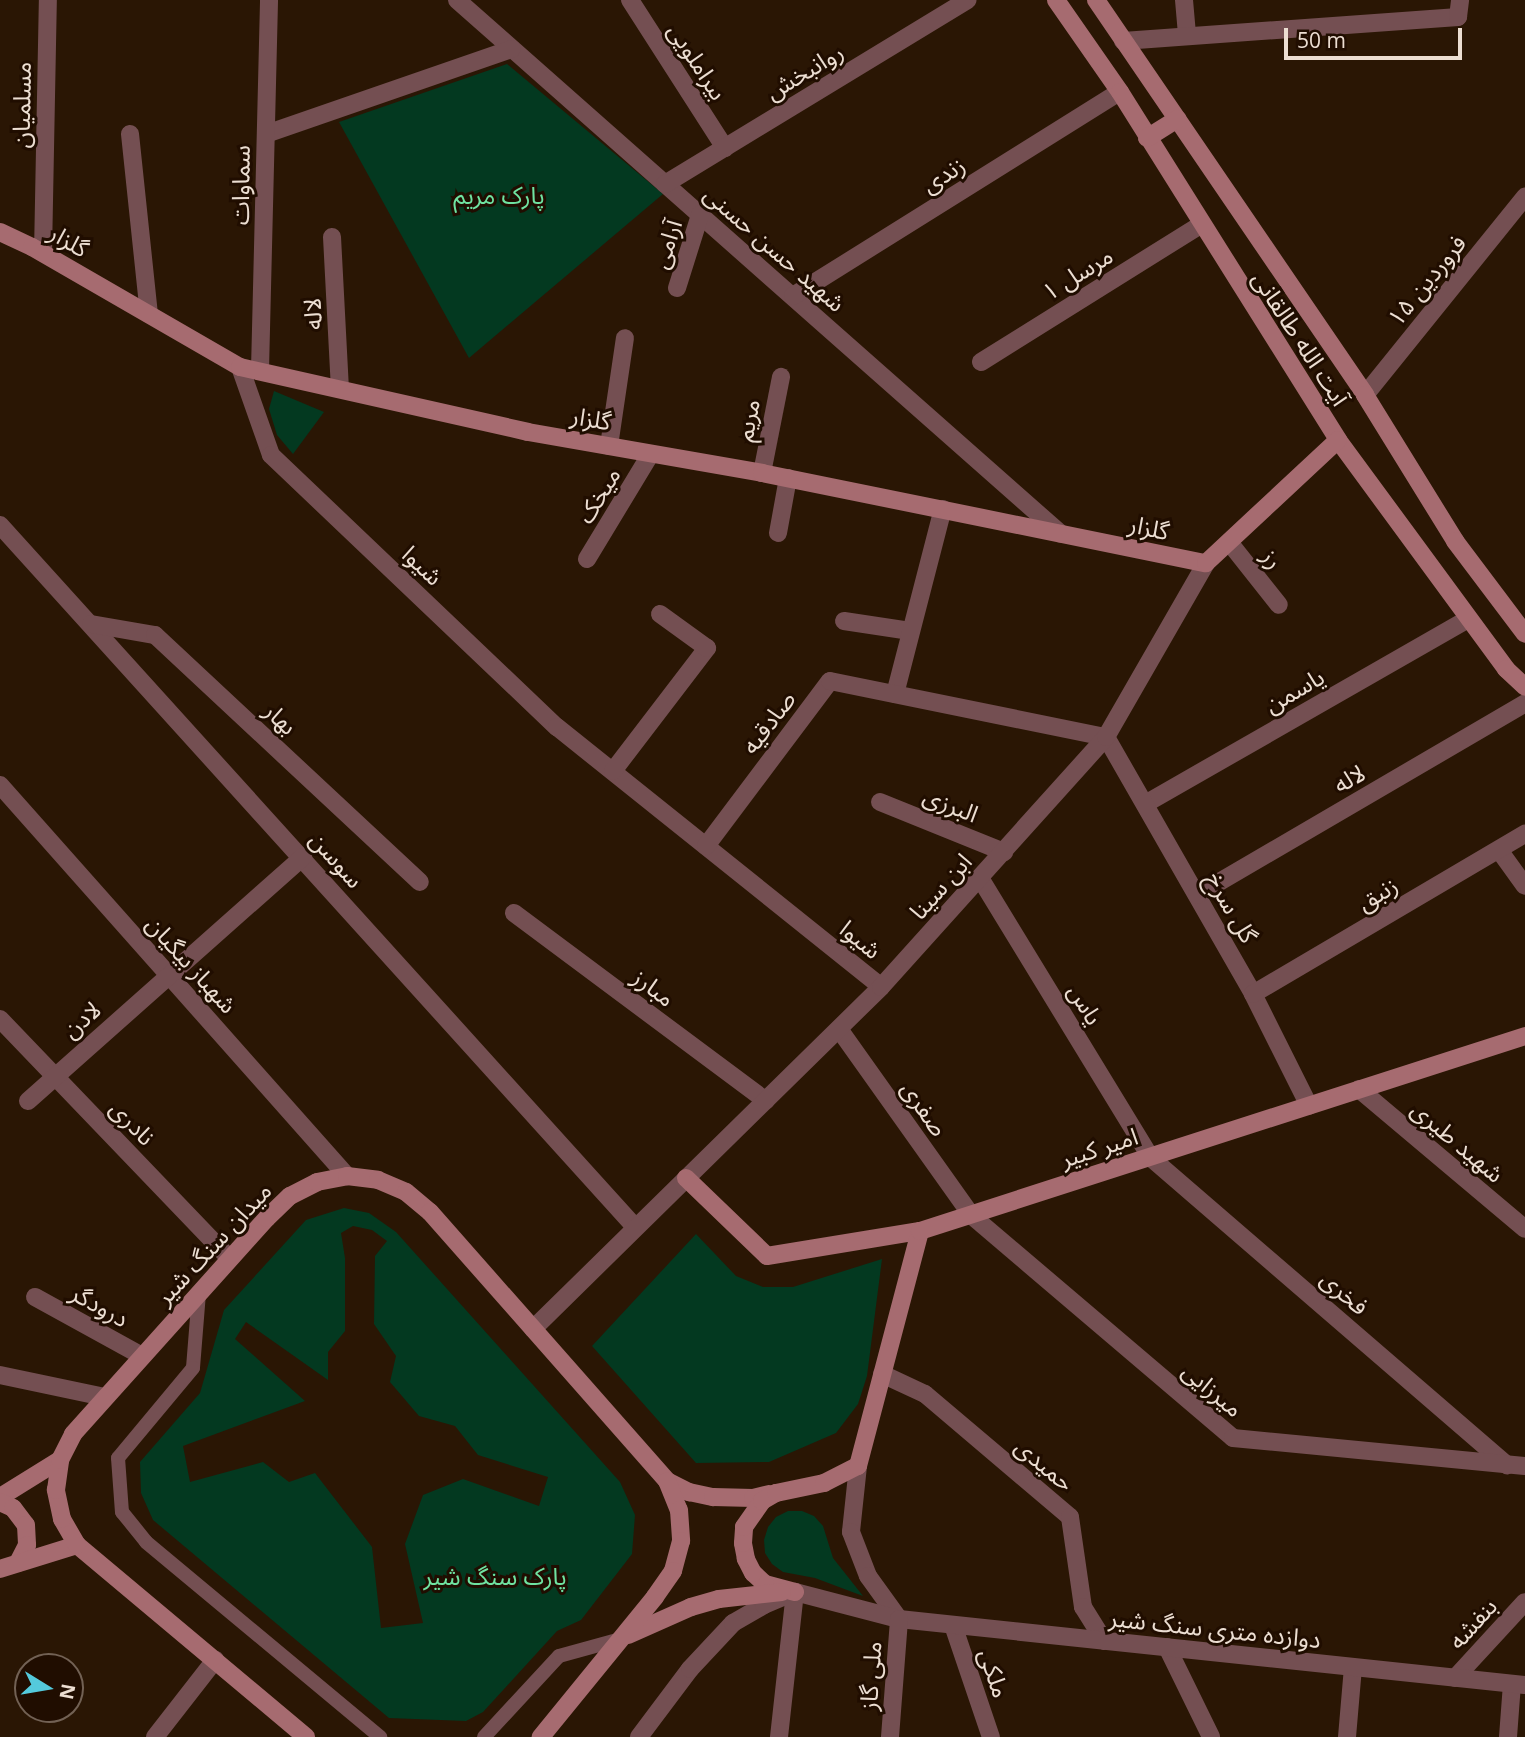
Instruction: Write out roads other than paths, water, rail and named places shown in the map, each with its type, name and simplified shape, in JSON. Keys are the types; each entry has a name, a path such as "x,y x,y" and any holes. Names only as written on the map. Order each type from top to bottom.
{"main road":[{"name":"آیت الله طالقانی","path":"1056,0 1120,93 1200,225 1338,440 1506,669 1525,687"},
{"name":"آیت الله طالقانی","path":"1096,0 1365,395 1455,541 1525,634"},
{"path":"1147,138 1177,119"},
{"name":"گلزار","path":"0,232 43,253 240,367 528,432 788,478 1206,563"},
{"name":"ابن سینا","path":"1206,563 1338,440"},
{"name":"امیر کبیر","path":"687,1178 767,1255 920,1231 1525,1036"},
{"name":"میدان سنگ شیر","path":"306,1737 78,1545 62,1519 58,1500 60,1460 73,1434 104,1397 290,1196 317,1182 347,1176 378,1180 407,1192 422,1205 667,1481 679,1510 681,1541 673,1571 541,1737"},
{"path":"667,1481 689,1492 713,1497 753,1498 824,1483 858,1466 920,1231"},
{"path":"18,1563 27,1545 26,1525 13,1508 0,1500 60,1460"},
{"path":"776,1493 762,1501 751,1513 744,1527 743,1543 753,1573 765,1584 796,1592"},
{"path":"0,1569 78,1545"},
{"path":"621,1639 651,1623 719,1599 796,1592"}],"street":[{"name":"مسلمیان","path":"43,253 48,0"},
{"name":"سماوات","path":"260,370 269,0"},
{"name":"شهید حسن حسنی","path":"457,0 1061,534"},
{"name":"بیراملویی","path":"630,0 725,148"},
{"name":"روانبخش","path":"665,184 968,0"},
{"path":"1184,0 1187,36"},
{"path":"1123,41 1458,17 1460,0"},
{"path":"266,134 512,48"},
{"name":"زندی","path":"793,296 1120,93"},
{"path":"130,135 149,314"},
{"name":"۱۵ فروردین","path":"1365,395 1525,197"},
{"name":"آرامی","path":"677,288 700,215"},
{"name":"مرسل ۱","path":"981,362 1200,225"},
{"name":"لاله","path":"332,237 340,389"},
{"path":"609,446 625,338"},
{"name":"شیوا","path":"240,367 271,455 557,727 881,987"},
{"name":"مریم","path":"762,473 781,377"},
{"name":"میخک","path":"587,559 650,455"},
{"path":"778,533 788,478"},
{"path":"895,694 943,509"},
{"name":"سوسن","path":"0,525 635,1227"},
{"name":"رز","path":"1229,542 1279,605"},
{"name":"ابن سینا","path":"533,1329 881,987 1107,737 1206,563"},
{"path":"613,771 707,648 660,614"},
{"name":"یاسمن","path":"1145,804 1468,618"},
{"path":"844,621 910,631"},
{"name":"بهار","path":"91,625 155,635 421,881"},
{"name":"صادقیه","path":"706,846 830,681 1107,737"},
{"name":"لاله","path":"1197,895 1525,703"},
{"name":"گل سرخ","path":"1107,737 1253,994 1308,1106"},
{"name":"شهباز بیگیان","path":"0,785 347,1176"},
{"name":"البرزی","path":"880,802 1003,852"},
{"name":"زنبق","path":"1253,994 1525,834"},
{"path":"1499,850 1525,886"},
{"name":"لادن","path":"28,1101 54,1075 303,857"},
{"name":"یاس","path":"980,878 1150,1157"},
{"name":"مبارز","path":"514,913 766,1101"},
{"name":"نادری","path":"0,1019 230,1259"},
{"name":"صفری","path":"839,1029 971,1214"},
{"name":"شهید طیری","path":"1359,1089 1525,1229"},
{"name":"فخری","path":"1150,1157 1516,1465"},
{"name":"میرزایی","path":"971,1214 1233,1438 1516,1465"},
{"name":"درودگر","path":"35,1297 142,1356"},
{"name":"حمیدی","path":"882,1374 925,1394 1070,1517 1083,1607 1104,1641"},
{"path":"0,1376 104,1397"},
{"path":"858,1466 851,1532 868,1576 899,1619"},
{"path":"639,1737 690,1669 733,1623 796,1592 779,1737"},
{"name":"دوازده متری سنگ شیر","path":"796,1592 899,1619 1519,1684"},
{"name":"بنفشه","path":"1455,1678 1525,1602"},
{"name":"ملی گاز","path":"890,1737 899,1619"},
{"name":"ملکی","path":"953,1625 990,1737"},
{"path":"1167,1647 1211,1737"},
{"path":"155,1737 215,1660"},
{"path":"1347,1737 1353,1667"},
{"path":"1508,1737 1519,1684"}],"lane":[{"path":"199,1293 193,1368 118,1458 122,1512 146,1542 380,1737"},
{"path":"484,1737 559,1656 621,1639"}],"park label":[{"name":"پارک مریم","path":"499,195"},
{"name":"پارک سنگ شیر","path":"495,1576"}]}
